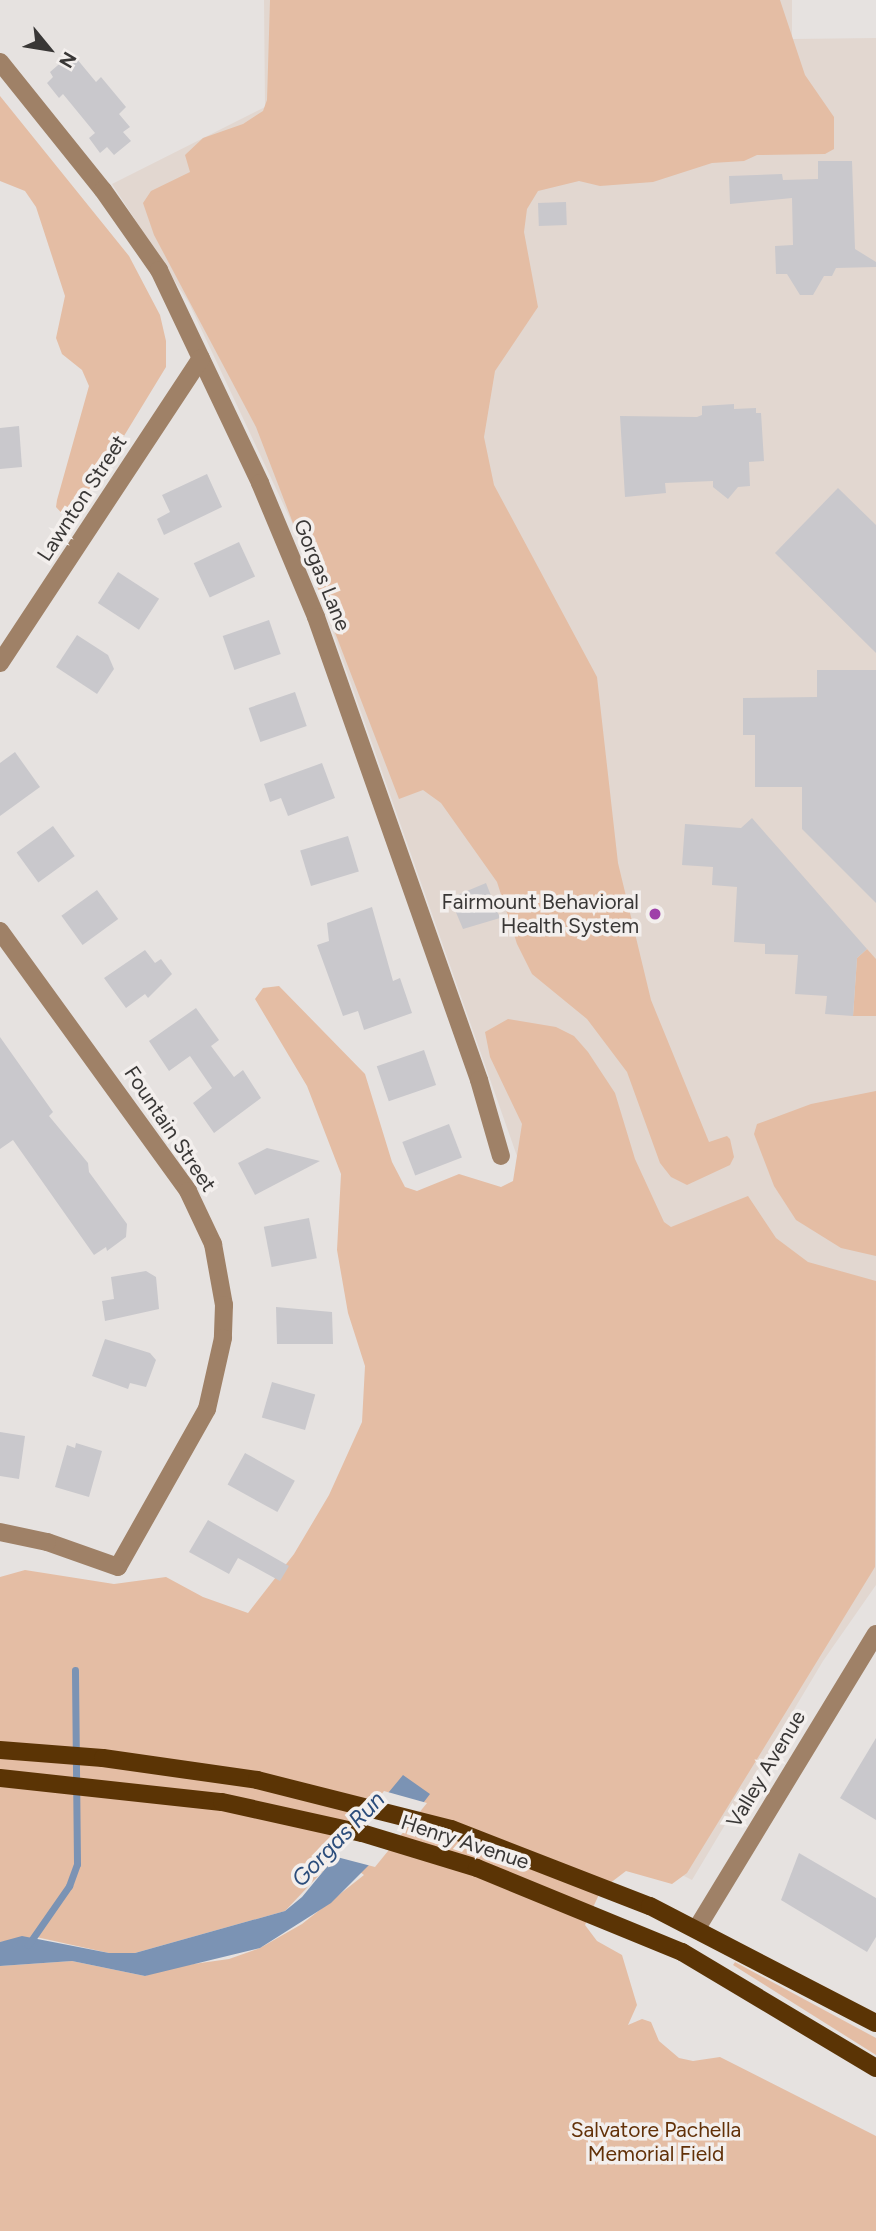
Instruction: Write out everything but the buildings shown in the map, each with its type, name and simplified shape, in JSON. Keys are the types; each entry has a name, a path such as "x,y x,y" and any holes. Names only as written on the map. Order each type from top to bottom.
{"main road":[{"name":"Henry Avenue","path":"0,1750 180,1768 326,1795 508,1849 650,1906 697,1928 876,2024"},
{"name":"Henry Avenue","path":"0,1778 183,1796 362,1833 477,1868 638,1931 735,1981 876,2068"}],"street":[{"name":"Gorgas Lane","path":"0,62 134,231 172,293 316,617 479,1080 500,1156"},
{"name":"Lawnton Street","path":"0,663 201,358"},
{"name":"Fountain Street","path":"0,931 188,1191 213,1244 220,1274 223,1338 207,1409 118,1567 47,1542 0,1532"},
{"name":"Valley Avenue","path":"697,1928 876,1634"}],"shaded area":[{"name":"Fairmount Behavioral Health System","path":"264,0 792,0 792,39 876,38 876,1585 823,1661 692,1880 670,1869 528,1156 518,1159 302,544 189,303 112,184 265,107"}],"green space":[{"path":"270,0 780,0 805,75 834,117 834,149 825,154 757,155 744,161 712,163 653,182 600,186 579,181 538,191 527,209 524,232 538,307 495,371 484,437 494,485 597,677 618,863 651,1000 709,1142 727,1136 730,1139 734,1157 730,1165 687,1185 671,1177 660,1163 627,1072 587,1019 532,974 517,944 497,882 441,803 423,790 399,799 256,427 154,235 143,203 151,191 190,172 185,155 203,138 243,124 263,111 267,100"},
{"path":"0,96 129,256 160,315 166,341 166,367 77,513 68,520 56,507 57,500 89,386 82,370 62,354 56,338 65,296 36,207 25,191 0,181"},
{"path":"867,949 876,959 876,1016 853,1016 857,958"},
{"name":"Salvatore Pachella Memorial Field","path":"279,986 365,1074 392,1162 405,1187 417,1191 459,1174 501,1187 513,1181 522,1124 490,1057 485,1032 508,1019 556,1027 574,1036 615,1093 635,1159 664,1222 671,1227 748,1196 776,1238 808,1262 876,1281 875,1567 687,1873 672,1884 626,1871 601,1890 585,1925 597,1941 622,1955 637,2005 628,2025 642,2019 651,2022 659,2041 679,2058 693,2061 720,2057 876,2136 876,2231 0,2231 0,1966 72,1961 145,1976 165,1968 229,1959 260,1948 302,1924 364,1875 338,1855 285,1911 135,1953 109,1953 36,1937 0,1942 0,1577 25,1570 114,1584 166,1577 203,1597 248,1613 294,1554 329,1495 362,1422 365,1366 348,1313 337,1250 341,1174 307,1086 255,999 263,988"},
{"path":"876,1091 876,1256 841,1248 796,1220 774,1186 754,1134 757,1124 811,1104"},
{"path":"735,1962 876,2038 876,2055 733,1965"}],"water":[{"path":"403,1775 430,1794 399,1835 331,1903 260,1948 145,1976 72,1961 0,1966 0,1942 22,1936 109,1953 135,1953 285,1911 302,1897"}],"pier":[{"path":"384,1791 427,1803 375,1867 333,1856"}],"waterway":[{"path":"28,1945 69,1886 77,1864 75,1670"}],"place":[{"name":"Fairmount Behavioral Health System","path":"655,914"}],"water label":[{"name":"Gorgas Run","path":"338,1839"}]}
